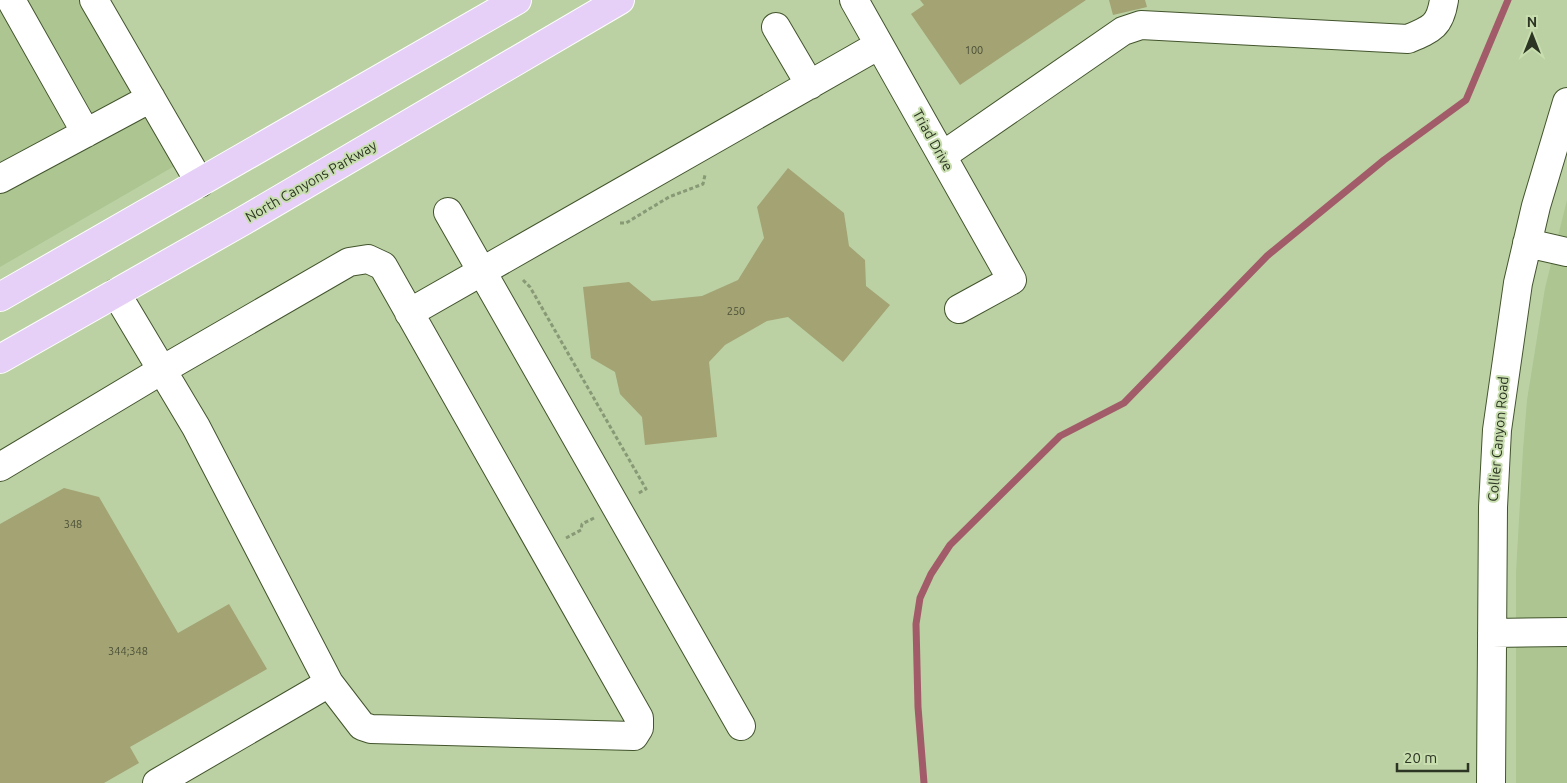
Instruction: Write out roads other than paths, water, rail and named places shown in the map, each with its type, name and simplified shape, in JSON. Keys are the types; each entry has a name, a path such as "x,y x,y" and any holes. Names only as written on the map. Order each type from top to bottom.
{"main road":[{"path":"0,297 517,0"},
{"name":"North Canyons Parkway","path":"0,359 243,221 620,0"}],"street":[{"path":"11,0 86,133"},
{"path":"94,0 200,183"},
{"name":"Triad Drive","path":"854,0 1012,280 959,309"},
{"path":"942,156 1124,31 1141,25 1408,39 1428,30 1441,18 1444,0"},
{"path":"776,27 810,85"},
{"path":"409,313 880,45"},
{"path":"0,179 151,98"},
{"name":"Collier Canyon Road","path":"1491,783 1493,507 1497,430 1507,347 1518,283 1527,243 1567,102"},
{"path":"448,212 741,726"},
{"path":"1527,243 1567,252"},
{"path":"0,467 162,370 350,262 368,259 383,266 639,718 639,728 634,736 371,729 362,726 329,683 196,427 162,370 116,293"},
{"path":"1492,633 1567,632"},
{"path":"156,783 329,683"}],"waterway":[{"path":"924,783 918,707 916,624 920,598 931,574 950,545 1060,436 1124,403 1267,256 1384,160 1466,100 1508,0"}]}
